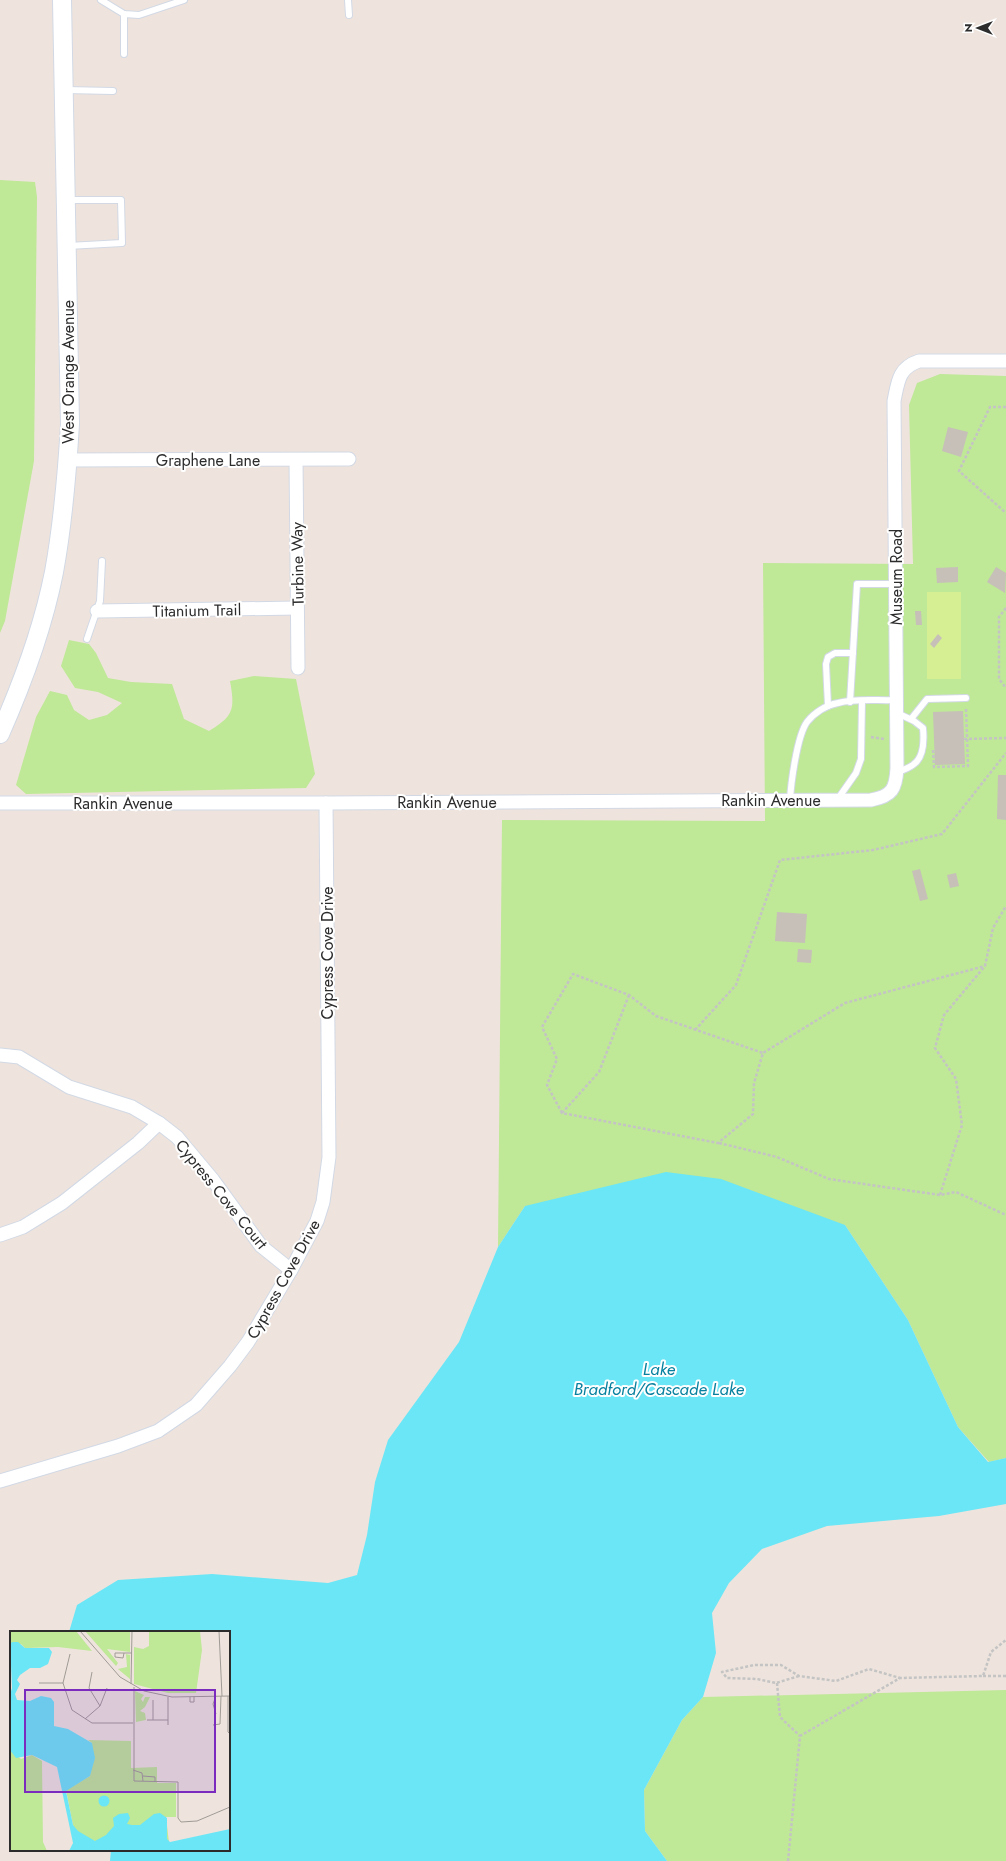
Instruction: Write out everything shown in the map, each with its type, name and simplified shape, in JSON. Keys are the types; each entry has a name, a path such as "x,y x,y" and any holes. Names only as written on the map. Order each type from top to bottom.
{"main road":[{"name":"West Orange Avenue","path":"0,734 16,698 46,608 62,522 68,460 70,424 62,0"}],"street":[{"name":"Museum Road","path":"891,792 896,782 897,773 894,401 898,380 908,365 919,361 1006,361"},
{"name":"Graphene Lane","path":"68,460 349,459"},
{"name":"Turbine Way","path":"296,460 298,668"},
{"name":"Titanium Trail","path":"97,611 297,608"},
{"name":"Rankin Avenue","path":"0,803 872,800 884,797 891,792"},
{"name":"Cypress Cove Drive","path":"0,1481 118,1446 158,1431 184,1414 209,1392 248,1342 291,1270 317,1221 327,1182 329,1157 326,803"},
{"name":"Cypress Cove Court","path":"0,1055 19,1057 69,1088 132,1107 159,1123 177,1137 213,1180 261,1246 291,1270"},
{"path":"0,1235 23,1227 62,1203 138,1143 159,1123"}],"lane":[{"path":"101,0 124,14 139,15 184,0"},
{"path":"348,0 349,15"},
{"path":"124,14 124,54"},
{"path":"64,90 113,91"},
{"path":"66,200 120,200 122,243 66,246"},
{"path":"87,639 97,611 101,591 102,561"},
{"path":"850,702 857,584 896,584"},
{"path":"828,706 826,664 828,657 835,653 853,653"},
{"path":"911,719 927,699 966,698"},
{"path":"837,800 856,773 861,758 862,701"},
{"path":"790,800 791,782 800,739 806,724 814,715 828,706 838,702 862,701 897,707 923,728 924,740 920,756 915,764 897,773"}],"path":[{"path":"1006,407 990,407 959,472 1006,513"},
{"path":"1006,608 999,617 999,679 1006,688"},
{"path":"933,746 934,767 968,766 966,739 966,698"},
{"path":"861,736 889,740"},
{"path":"966,739 1006,738"},
{"path":"695,1030 736,985 780,860 873,850 942,834 1006,753"},
{"path":"940,1195 962,1125 956,1079 935,1048 944,1015 985,966 993,928 1006,906"},
{"path":"718,1143 753,1114 754,1083 763,1054 845,1003 985,966"},
{"path":"562,1113 548,1085 557,1059 542,1027 573,974 629,995 656,1016 763,1054"},
{"path":"562,1113 599,1072 629,995"},
{"path":"562,1113 718,1143 777,1157 829,1179 940,1195 956,1192 1006,1216"},
{"path":"983,1676 991,1652 1006,1640"},
{"path":"799,1676 776,1683 757,1679 727,1678 722,1672 754,1665 781,1665 799,1676 836,1681 869,1669 900,1678 1006,1676"},
{"path":"800,1736 900,1678"},
{"path":"776,1683 780,1717 800,1736"},
{"path":"788,1861 800,1736"}],"green space":[{"path":"0,180 35,182 37,197 34,461 5,621 0,633"},
{"path":"940,374 1006,376 1006,1458 989,1462 958,1427 908,1320 845,1225 525,1206 498,1247 502,820 765,821 763,563 913,564 909,405 917,383"},
{"path":"927,592 961,592 961,679 927,679"},
{"path":"69,640 89,644 96,653 108,678 131,682 172,684 184,719 209,731 224,721 231,711 232,699 230,681 254,676 296,679 315,774 306,788 26,794 16,785 36,717 50,691 67,695 74,710 89,720 107,715 122,703 98,692 75,688 61,666"},
{"path":"1006,1690 1006,1861 667,1861 645,1831 644,1790 682,1720 703,1697"}],"water":[{"name":"Lake Bradford/Cascade Lake","path":"666,1172 721,1179 845,1225 908,1320 958,1427 988,1462 1006,1458 1006,1504 939,1516 827,1526 762,1549 729,1583 712,1613 716,1653 703,1697 682,1720 644,1790 645,1831 667,1861 110,1861 111,1851 230,1851 230,1631 69,1631 77,1605 118,1580 212,1574 328,1583 357,1575 367,1535 375,1482 388,1440 459,1342 498,1247 525,1206"}],"building":[{"path":"948,427 968,432 961,457 942,451"},
{"path":"958,567 958,582 937,583 936,568"},
{"path":"996,567 1006,573 1005,593 987,582"},
{"path":"915,611 921,611 922,625 916,625"},
{"path":"938,634 942,638 934,648 930,644"},
{"path":"963,711 965,764 935,765 933,712"},
{"path":"998,775 1006,775 1006,820 997,819"},
{"path":"920,869 928,899 920,901 912,871"},
{"path":"956,873 959,886 950,888 947,875"},
{"path":"777,912 807,914 805,943 775,941"},
{"path":"798,949 812,950 811,963 797,962"}]}
